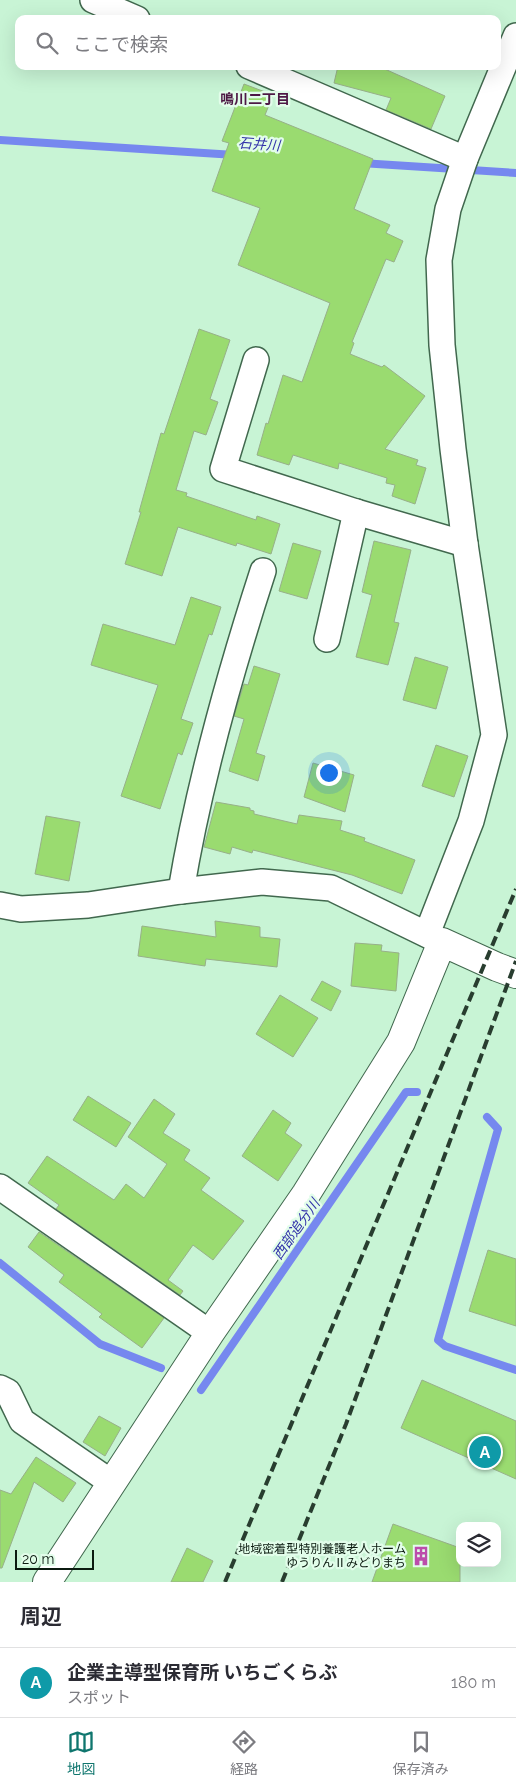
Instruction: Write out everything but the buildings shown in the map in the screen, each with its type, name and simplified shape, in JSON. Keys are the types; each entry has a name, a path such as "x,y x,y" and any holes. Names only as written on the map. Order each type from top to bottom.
{"street":[{"path":"93,0 128,15"},
{"path":"47,1582 210,1333 306,1194 401,1042 471,820 494,736 465,544 442,345 439,260 448,210 465,159 516,36"},
{"path":"258,70 465,159"},
{"path":"256,360 223,469 356,512 465,544"},
{"path":"327,639 356,512"},
{"path":"181,891 189,841 234,662 263,571"},
{"path":"0,905 21,910 88,905 181,891 262,882 332,888 497,968 516,974"},
{"path":"0,1188 210,1333"},
{"path":"0,1388 8,1392 22,1421 112,1483"}],"waterway":[{"name":"石井川","path":"0,140 235,155"},
{"name":"石井川","path":"361,163 516,173"},
{"name":"西部追分川","path":"201,1390 406,1092 417,1092"},
{"name":"西部追分川","path":"487,1117 498,1129 438,1340 445,1346 516,1370"},
{"name":"西部追分川","path":"0,1263 100,1344 161,1368"}],"railway":[{"path":"225,1582 516,889"},
{"path":"282,1582 346,1424 516,961"}],"place":[{"name":"企業主導型保育所 いちごくらぶ","path":"485,1452"},
{"name":"地域密着型特別養護老人ホーム ゆうりんⅡみどりまち","path":"421,1556"}],"district":[{"name":"鳴川二丁目","path":"255,99"}]}
